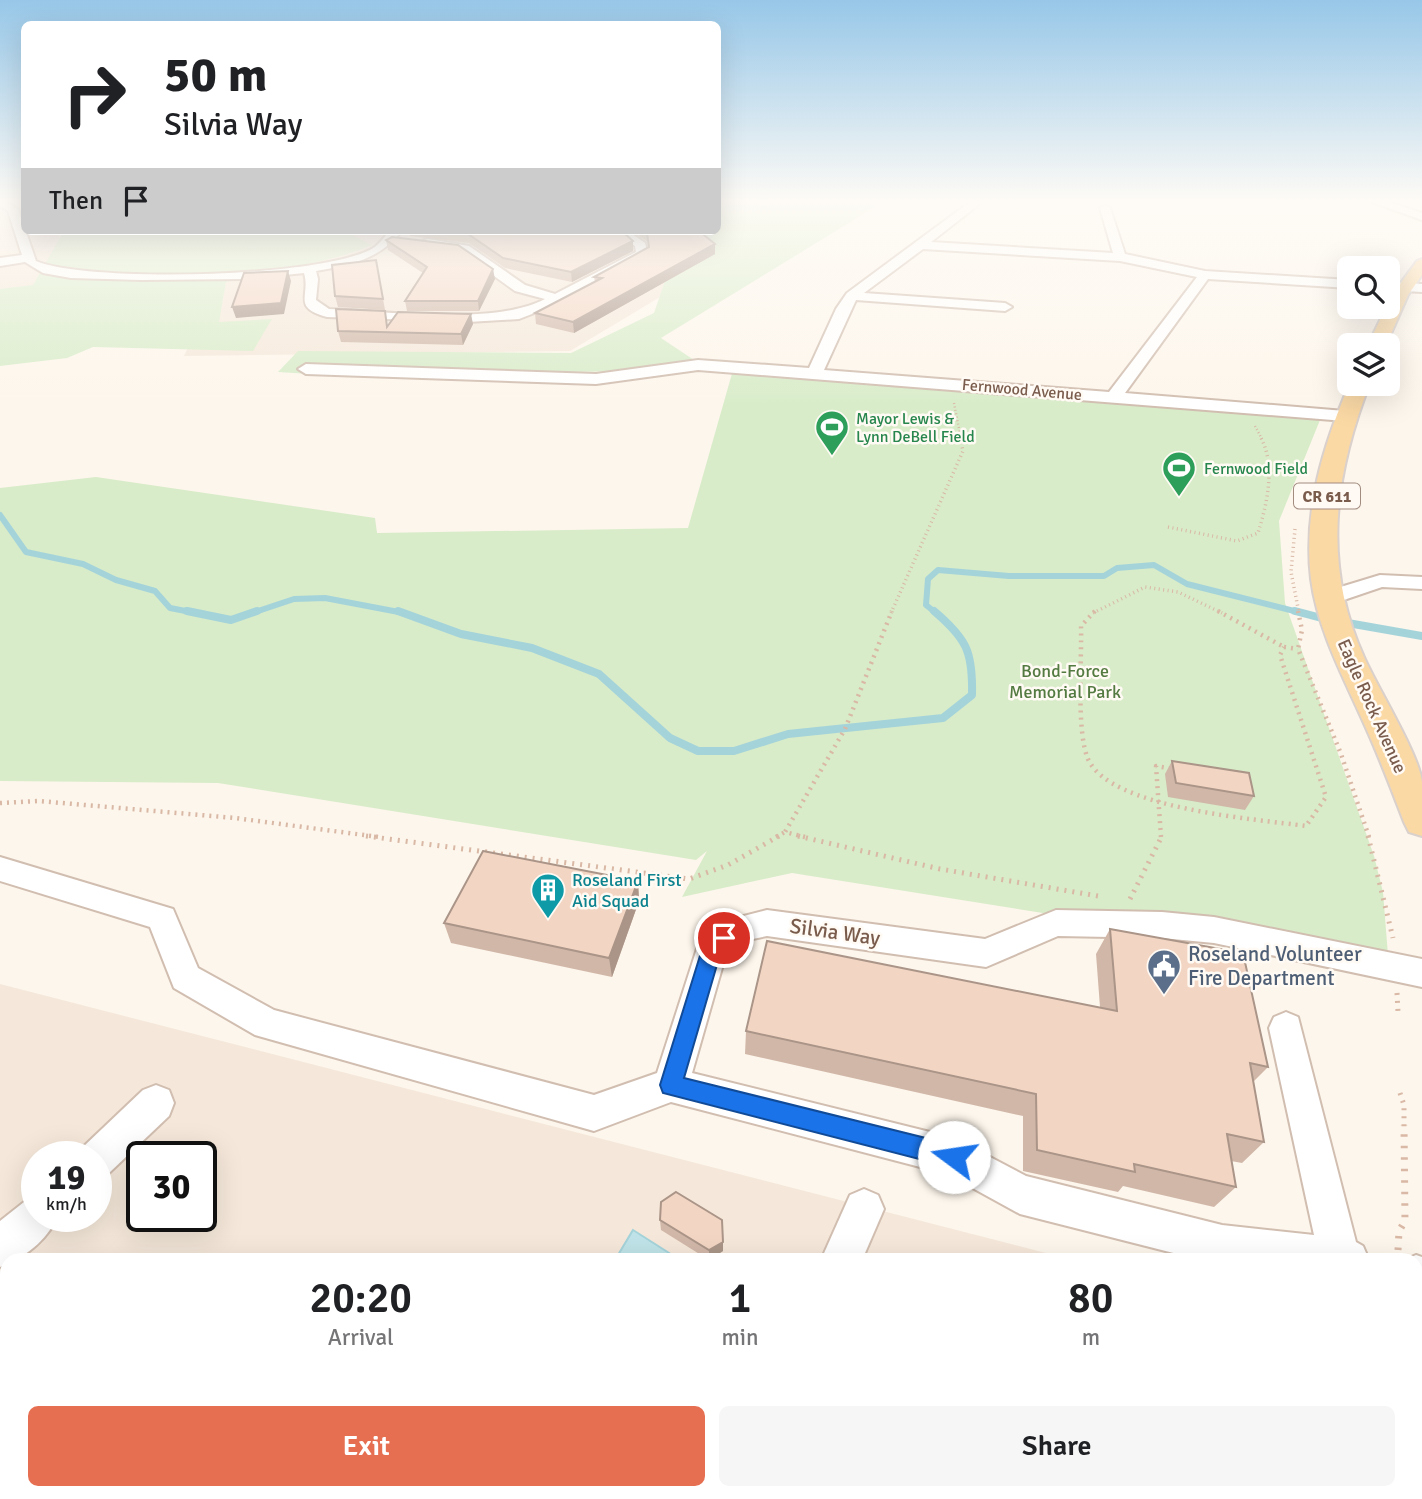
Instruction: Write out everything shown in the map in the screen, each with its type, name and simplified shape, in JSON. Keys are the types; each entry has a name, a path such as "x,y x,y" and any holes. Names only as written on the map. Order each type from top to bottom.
{"main road":[{"path":"1383,333 1419,269"},
{"name":"Eagle Rock Avenue","path":"1354,396 1345,416 1325,505 1322,546 1333,611 1356,676 1381,726 1422,822"}],"street":[{"path":"45,269 83,275 243,276 313,269"},
{"path":"494,269 520,288 558,299"},
{"path":"309,270 312,279 311,304 335,314 498,317 528,312 614,269"},
{"path":"815,373 843,309 852,296 888,269"},
{"path":"1176,269 1205,275 1337,283"},
{"path":"1114,397 1205,275"},
{"path":"852,296 1005,307"},
{"name":"Fernwood Avenue","path":"306,369 596,379 698,365 1345,416"},
{"path":"1333,611 1381,581 1422,583"},
{"path":"0,869 162,918 186,978 267,1024 594,1113 671,1085 954,1157 1020,1194 1222,1245 1292,1253"},
{"name":"Silvia Way","path":"671,1085 712,946 735,930 767,923 986,953 1056,923 1162,925 1214,930 1410,983"},
{"path":"1286,1028 1342,1253"},
{"path":"112,1145 156,1103"},
{"path":"844,1253 864,1209"},
{"path":"0,1247 21,1230"}],"path":[{"path":"0,803 39,801 234,818 689,879 728,865 785,832 845,729 915,554 963,451 952,399"},
{"path":"1168,527 1237,541 1258,533 1267,505 1269,452 1252,421"},
{"path":"1297,521 1291,572 1301,623 1298,649 1340,754 1376,859 1393,938"},
{"path":"1284,647 1280,655 1325,797 1306,826 1160,803 1112,784 1099,775 1086,757 1083,740 1081,626 1086,617 1135,592 1158,587 1214,609 1284,647 1298,649"},
{"path":"1117,898 1130,900 1163,834 1156,766 1181,770"},
{"path":"785,832 856,852 1018,884 1105,897"},
{"path":"1398,1012 1410,983"},
{"path":"1398,1253 1399,1231 1405,1221 1404,1105 1401,1093"}],"shaded area":[{"path":"0,269 707,269 570,351 184,356 217,285 0,296"},
{"path":"0,984 1046,1253 0,1253"}],"green space":[{"path":"42,269 284,269 226,282 219,322 272,319 253,351 93,347 67,358 0,366 0,289 33,285"},
{"path":"669,269 774,269 661,338 709,370 327,375 278,372 298,351 571,353 654,313"},
{"name":"Bond-Force Memorial Park","path":"733,370 1320,420 1279,521 1285,603 1374,856 1383,892 1389,968 792,873 682,897 707,851 696,860 218,783 0,781 0,488 96,477 375,518 377,533 688,528"}],"water":[{"path":"633,1230 669,1253 619,1253"}],"building":[{"path":"332,269 378,269 383,299 335,296"},
{"path":"426,269 493,269 478,301 405,301"},
{"path":"556,269 577,269 571,272"},
{"path":"609,269 670,269 573,322 535,313 602,278 594,277"},
{"path":"288,271 281,303 232,307 244,273"},
{"path":"336,309 385,311 387,327 398,312 471,314 461,334 338,331"},
{"path":"1172,761 1249,773 1254,796 1176,783"},
{"name":"Roseland First Aid Squad","path":"483,851 638,881 609,958 444,923"},
{"path":"1110,929 1243,953 1268,1067 1250,1063 1264,1142 1227,1134 1236,1187 1134,1164 1135,1172 1037,1150 1036,1094 746,1031 767,941 1117,1011"},
{"path":"676,1192 722,1220 723,1242 709,1250 660,1220 661,1202"}],"waterway":[{"path":"0,515 26,552 83,564 116,580 155,591 170,608 196,613"},
{"path":"936,613 926,605 928,579 938,570 1009,576 1104,576 1117,568 1154,565 1187,584 1302,613"},
{"path":"252,613 294,599 325,598 403,613"},
{"path":"187,611 231,620 257,611"},
{"path":"398,611 403,613"},
{"path":"403,613 461,634 532,648 599,674 670,738 698,751 734,751 788,734 943,718 972,695 971,668 966,647 961,639 934,611"},
{"path":"1295,611 1329,620"},
{"path":"1342,622 1422,636"}],"place":[{"name":"Mayor Lewis & Lynn DeBell Field","path":"832,457"},
{"name":"Fernwood Field","path":"1179,498"},
{"name":"Roseland First Aid Squad","path":"548,920"},
{"name":"Roseland Volunteer Fire Department","path":"1164,996"}],"route":[{"path":"724,938 712,946 671,1085 954,1157"}]}
